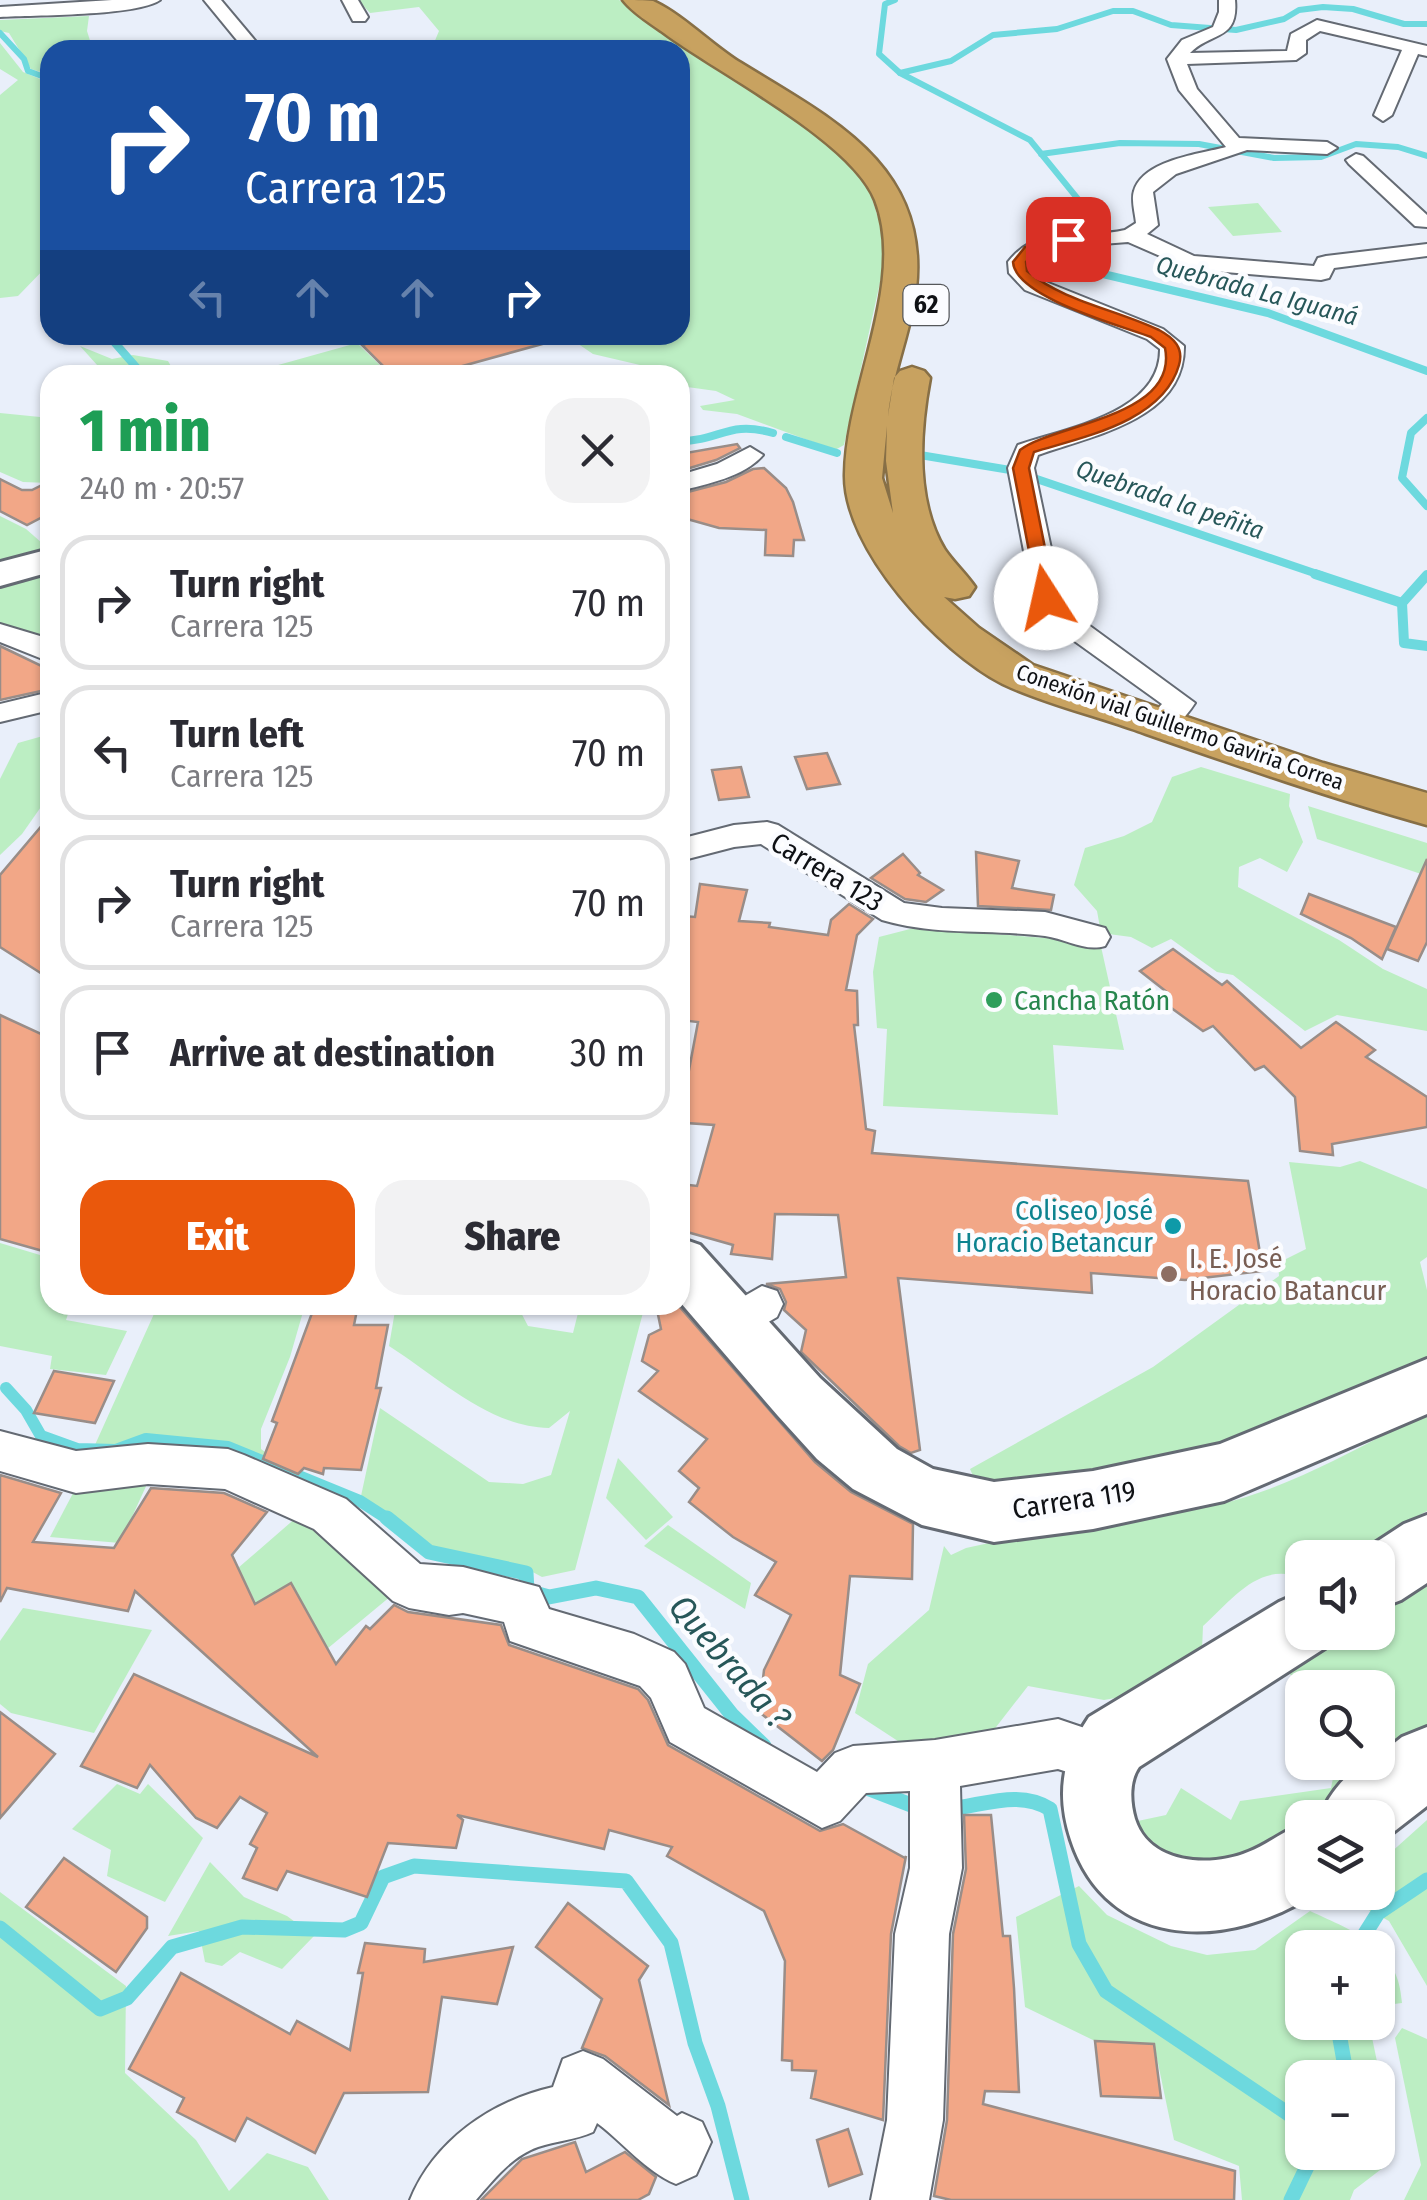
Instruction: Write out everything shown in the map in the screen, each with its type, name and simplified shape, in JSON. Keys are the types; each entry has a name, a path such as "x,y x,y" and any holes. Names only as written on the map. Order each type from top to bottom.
{"highway":[{"name":"Conexión vial Guillermo Gaviria Correa","path":"634,0 689,40"},
{"path":"662,0 838,109 894,154 918,184"},
{"name":"Conexión vial Guillermo Gaviria Correa","path":"690,41 830,130 858,153 890,197 897,224 900,288 872,394 862,478 869,508 893,561 926,602 964,637 1018,674 1354,758 1427,788"},
{"name":"Conexión vial Guillermo Gaviria Correa","path":"933,268 908,398 904,466 923,546 960,594 1014,636 1116,691 1307,774 1427,810"}],"street":[{"path":"0,12 97,8 152,0"},
{"path":"212,0 246,40"},
{"path":"350,0 359,17"},
{"path":"1176,60 1188,44 1222,27 1227,0"},
{"path":"1176,60 1290,56 1297,53 1297,38 1314,26 1420,50 1383,115"},
{"path":"1170,713 1046,598 1023,475 1027,450 1108,424 1158,390 1171,369 1172,346 1156,334 1033,286 1020,272 1020,262 1030,250 1059,240 1133,236 1147,225 1143,194 1148,181 1166,170 1238,149 1188,90 1176,60"},
{"path":"1235,144 1326,148"},
{"path":"1356,160 1422,222"},
{"path":"1385,188 1413,185"},
{"path":"1133,236 1190,262 1321,273 1326,263 1427,250"},
{"path":"690,480 750,455"},
{"path":"0,574 40,563"},
{"path":"0,633 40,645"},
{"path":"0,713 40,703"},
{"name":"Carrera 123","path":"690,847 734,836 767,833 894,912 911,917 985,918 1072,930 1093,937"},
{"name":"Carrera 119","path":"690,1269 749,1313 799,1397 875,1469 922,1496 994,1512 1093,1500 1224,1472 1427,1386"},
{"path":"0,1451 76,1472 148,1464 228,1470 330,1514 409,1585 449,1592 463,1590 522,1603 529,1618 527,1626 657,1668 674,1691 687,1725 822,1803 842,1782 936,1792 1058,1744 1102,1758"},
{"path":"1395,1567 1427,1546"},
{"path":"1285,1636 1114,1742 1102,1758 1096,1778 1096,1801 1106,1842 1118,1862 1158,1890 1175,1896 1224,1898 1260,1886 1285,1871"},
{"path":"1377,1800 1427,1762"},
{"path":"900,2200 915,2120 922,1934 936,1868 936,1792"},
{"path":"439,2200 494,2138 544,2114 573,2112 583,2079 643,2122 676,2155 682,2142"}],"green space":[{"path":"358,0 619,0 678,40 435,40 439,31 419,7 370,13"},
{"path":"89,16 90,40 40,40 40,72 31,69 9,33 0,31 0,20"},
{"path":"0,43 23,72 40,79 40,273 18,296 0,298 0,95 18,80 0,69"},
{"path":"690,48 811,130 869,189 880,224 885,260 844,445 835,450 737,414 703,410 700,406 735,400 716,391 690,387 690,365 640,365 593,354 580,345 690,345"},
{"path":"1258,203 1282,232 1233,236 1208,207"},
{"path":"359,345 380,365 278,365"},
{"path":"80,346 112,359 133,355 168,361 170,365 97,365"},
{"path":"0,413 40,417 40,483 23,482 0,472"},
{"path":"0,516 40,541 40,553 0,566"},
{"path":"40,568 40,644 0,630 0,579"},
{"path":"40,737 40,808 22,834 0,855 0,779 18,743"},
{"path":"1201,767 1290,794 1289,806 1303,842 1287,872 1260,858 1239,867 1238,887 1339,940 1383,969 1427,989 1427,1031 1337,1015 1305,1031 1233,975 1217,972 1171,939 1152,948 1131,937 1101,933 1097,911 1074,885 1085,848 1152,822 1172,777"},
{"path":"1308,806 1427,843 1427,876 1317,839"},
{"name":"Cancha Ratón","path":"914,928 1100,942 1124,1050 1053,1045 1058,1115 883,1106 887,1029 877,1028 873,972 879,937"},
{"path":"1360,1161 1427,1189 1427,1257 1420,1262 1427,1290 1427,1362 1386,1373 1210,1456 978,1487 970,1469 1153,1367 1279,1276 1278,1263 1306,1249 1289,1162 1340,1167"},
{"path":"0,1243 40,1255 40,1315 68,1315 66,1320 127,1331 106,1375 50,1369 52,1356 0,1346"},
{"path":"153,1315 302,1315 261,1429 261,1449 265,1452 259,1474 85,1467"},
{"path":"394,1315 522,1315 528,1326 573,1333 578,1315 642,1315 575,1570 542,1577 527,1569 432,1547 401,1521 361,1496 380,1408 489,1482 523,1484 551,1475 570,1411 549,1428 506,1419 465,1398 389,1346"},
{"path":"1427,1406 1427,1511 1375,1540 1285,1540 1285,1574 1260,1579 1236,1594 1203,1626 1202,1650 1132,1695 1104,1700 1028,1686 993,1731 904,1745 855,1713 868,1664 929,1610 944,1546 951,1555 966,1548 1150,1508 1179,1510 1241,1498 1304,1475 1389,1432"},
{"path":"618,1458 673,1517 646,1540 606,1498"},
{"path":"153,1471 120,1543 50,1537 81,1478"},
{"path":"305,1510 403,1586 327,1649 291,1583 256,1603 238,1568"},
{"path":"668,1525 751,1583 745,1609 644,1546"},
{"path":"1427,1577 1427,1735 1395,1758 1395,1670 1282,1667 1310,1650 1395,1650 1395,1597"},
{"path":"23,1608 152,1630 94,1733 11,1713 0,1704 0,1641"},
{"path":"1333,1780 1364,1780 1337,1800 1285,1800 1285,1836 1254,1856 1170,1870 1133,1822 1166,1815 1181,1788 1231,1820 1240,1801 1331,1788"},
{"path":"117,1784 140,1794 148,1784 203,1838 165,1902 107,1876 111,1850 72,1829"},
{"path":"1427,1820 1427,1986 1389,1921 1369,1910 1395,1910 1395,1849"},
{"path":"210,1862 244,1897 287,1916 314,1936 282,1969 240,1952 222,1966 205,1962 199,1931 168,1936"},
{"path":"1079,1886 1107,1915 1171,1946 1207,1955 1255,1950 1310,1911 1343,1926 1350,1930 1285,1930 1285,2040 1373,2040 1377,2060 1285,2060 1285,2170 1380,2170 1354,2190 1350,2200 1242,2200 1239,2166 1174,2140 1154,2044 1095,2041 1025,2007 1016,1917"},
{"path":"0,1892 126,1986 125,2073 196,2140 229,2191 267,2153 308,2167 329,2200 0,2200"},
{"path":"1395,1973 1399,1984 1402,2003 1395,2004"},
{"path":"1402,2028 1427,2039 1427,2200 1404,2200 1421,2165 1395,2038"}],"building":[{"path":"362,345 538,345 466,365 382,365"},
{"path":"737,444 740,448 690,468 690,452"},
{"path":"764,468 786,488 793,502 804,540 794,540 793,556 765,555 766,530 719,528 690,520 690,491 726,482"},
{"path":"0,479 22,490 40,486 40,518 27,525 0,511"},
{"path":"0,646 40,665 40,691 0,700"},
{"path":"827,753 840,784 807,789 795,757"},
{"path":"741,767 749,797 719,800 712,770"},
{"path":"40,828 40,973 0,947 0,875"},
{"path":"976,852 1019,861 1012,888 1054,895 1051,910 978,906"},
{"path":"903,854 918,875 943,890 926,902 905,899 871,878"},
{"path":"1427,859 1427,942 1418,961 1387,949"},
{"path":"700,884 747,890 739,921 828,935 831,920 849,904 873,919 857,935 846,990 857,991 858,1025 854,1025 866,1129 875,1131 872,1153 1248,1181 1263,1271 1185,1280 1091,1273 1092,1293 898,1278 920,1450 911,1453 899,1446 801,1352 806,1330 784,1310 786,1302 780,1289 766,1284 846,1277 838,1215 775,1214 772,1259 731,1254 733,1245 690,1233 690,1185 697,1186 714,1125 690,1123 690,1065 698,1022 690,1021 690,917 695,917"},
{"path":"1309,894 1396,927 1382,959 1351,938 1301,914"},
{"path":"1173,949 1222,985 1227,981 1301,1048 1336,1022 1375,1050 1366,1057 1427,1097 1427,1127 1332,1144 1333,1155 1300,1151 1295,1097 1264,1066 1255,1070 1213,1026 1203,1031 1159,999 1168,993 1140,971"},
{"path":"0,1015 40,1033 40,1250 0,1239"},
{"path":"311,1315 356,1315 354,1325 388,1325 376,1388 381,1388 361,1470 324,1468 323,1474 304,1468 298,1474 263,1459 277,1423 272,1421"},
{"path":"658,1315 687,1315 815,1462 851,1492 913,1524 912,1579 850,1576 840,1675 860,1684 833,1750 822,1761 759,1712 764,1670 791,1615 755,1595 776,1562 733,1537 689,1502 699,1488 679,1471 707,1439 639,1391 658,1371 642,1361 649,1335 661,1329"},
{"path":"54,1371 114,1381 95,1423 34,1413"},
{"path":"0,1475 61,1493 33,1542 114,1548 151,1488 224,1493 267,1512 232,1555 255,1604 291,1583 336,1664 366,1626 370,1629 394,1605 408,1612 501,1625 509,1645 638,1689 648,1700 668,1745 820,1831 843,1824 906,1856 891,1934 883,2120 811,2098 816,2071 792,2070 792,2061 782,2060 785,1961 764,1911 667,1856 672,1847 609,1830 604,1849 457,1815 463,1820 456,1848 388,1843 367,1897 287,1871 277,1890 243,1878 257,1848 250,1844 267,1813 240,1797 217,1828 196,1818 150,1765 137,1788 81,1766 134,1674 318,1757 135,1591 128,1611 7,1588 0,1602"},
{"path":"0,1712 55,1754 0,1818"},
{"path":"964,1815 991,1815 1003,1936 1010,1936 1014,1988 1019,2092 985,2091 983,2104 1235,2171 1234,2200 951,2200 934,2196 947,2120 953,1934 966,1869"},
{"path":"64,1858 147,1917 147,1928 116,1972 26,1907"},
{"path":"568,1903 648,1966 639,1980 669,2105 605,2056 582,2048 602,1999 536,1947"},
{"path":"365,1943 425,1949 424,1962 513,1947 497,2004 442,1997 428,2092 344,2093 315,2153 247,2118 235,2141 177,2112 184,2098 129,2069 181,1973 290,2034 297,2021 350,2050"},
{"path":"1095,2041 1154,2044 1161,2098 1101,2096"},
{"path":"848,2129 862,2174 829,2186 817,2140"},
{"path":"575,2142 586,2172 625,2152 656,2177 649,2194 638,2200 481,2200 522,2159"}],"waterway":[{"name":"Quebrada La Iguaná","path":"895,0 885,4 879,54 900,73"},
{"path":"900,73 951,61 993,35 1057,29 1113,11 1133,11 1171,25 1236,30 1284,19 1299,10 1323,7 1353,9 1404,24 1427,24"},
{"name":"Quebrada la peñita","path":"0,33 24,59 28,71 40,75"},
{"name":"Quebrada La Iguaná","path":"900,73 1030,140 1041,154"},
{"path":"1041,154 1120,143 1199,144 1274,158 1321,157 1356,144 1398,147 1427,156"},
{"name":"Quebrada La Iguaná","path":"1041,154 1095,220 1100,253"},
{"name":"Quebrada La Iguaná","path":"1100,251 1103,274 1268,313 1427,371"},
{"name":"Quebrada la peñita","path":"117,345 134,365"},
{"name":"Quebrada La Iguaná","path":"1427,418 1411,433 1402,478 1427,506"},
{"path":"690,440 745,429 773,433"},
{"name":"Quebrada la peñita","path":"786,437 837,453"},
{"name":"Quebrada la peñita","path":"920,455 1010,470 1323,576"},
{"name":"Quebrada la peñita","path":"1315,574 1402,603"},
{"name":"Quebrada La Iguaná","path":"1402,603 1427,575"},
{"name":"Quebrada La Iguaná","path":"1402,603 1404,643 1427,646"},
{"name":"Quebrada ?","path":"6,1388 26,1410 41,1436 77,1449 116,1450 146,1439 228,1447 360,1501 390,1520"},
{"name":"Quebrada ?","path":"390,1520 429,1552 526,1573 527,1591 549,1597 596,1588 638,1597 732,1715 764,1746"},
{"name":"Quebrada ?","path":"867,1788 924,1810"},
{"name":"Quebrada ?","path":"948,1809 1013,1799 1050,1809 1079,1944 1106,1991 1285,2112"},
{"path":"0,1928 100,2009 127,1998 172,1947 242,1927 344,1930 361,1923 383,1877 414,1866 626,1881 671,1943 695,2043 718,2106 742,2200"},
{"path":"1367,1930 1378,1913 1427,1880"},
{"path":"1340,2040 1344,2060"},
{"path":"1291,2200 1305,2170"}],"place":[{"name":"Cancha Ratón","path":"994,1000"},
{"name":"Coliseo José Horacio Betancur","path":"1173,1226"},
{"name":"I. E. José Horacio Batancur","path":"1169,1274"}],"route":[{"path":"1046,598 1021,468 1027,450 1108,424 1130,412 1158,390 1171,369 1174,354 1172,346 1156,334 1043,291 1020,272 1020,262 1030,250 1068,239"}]}
